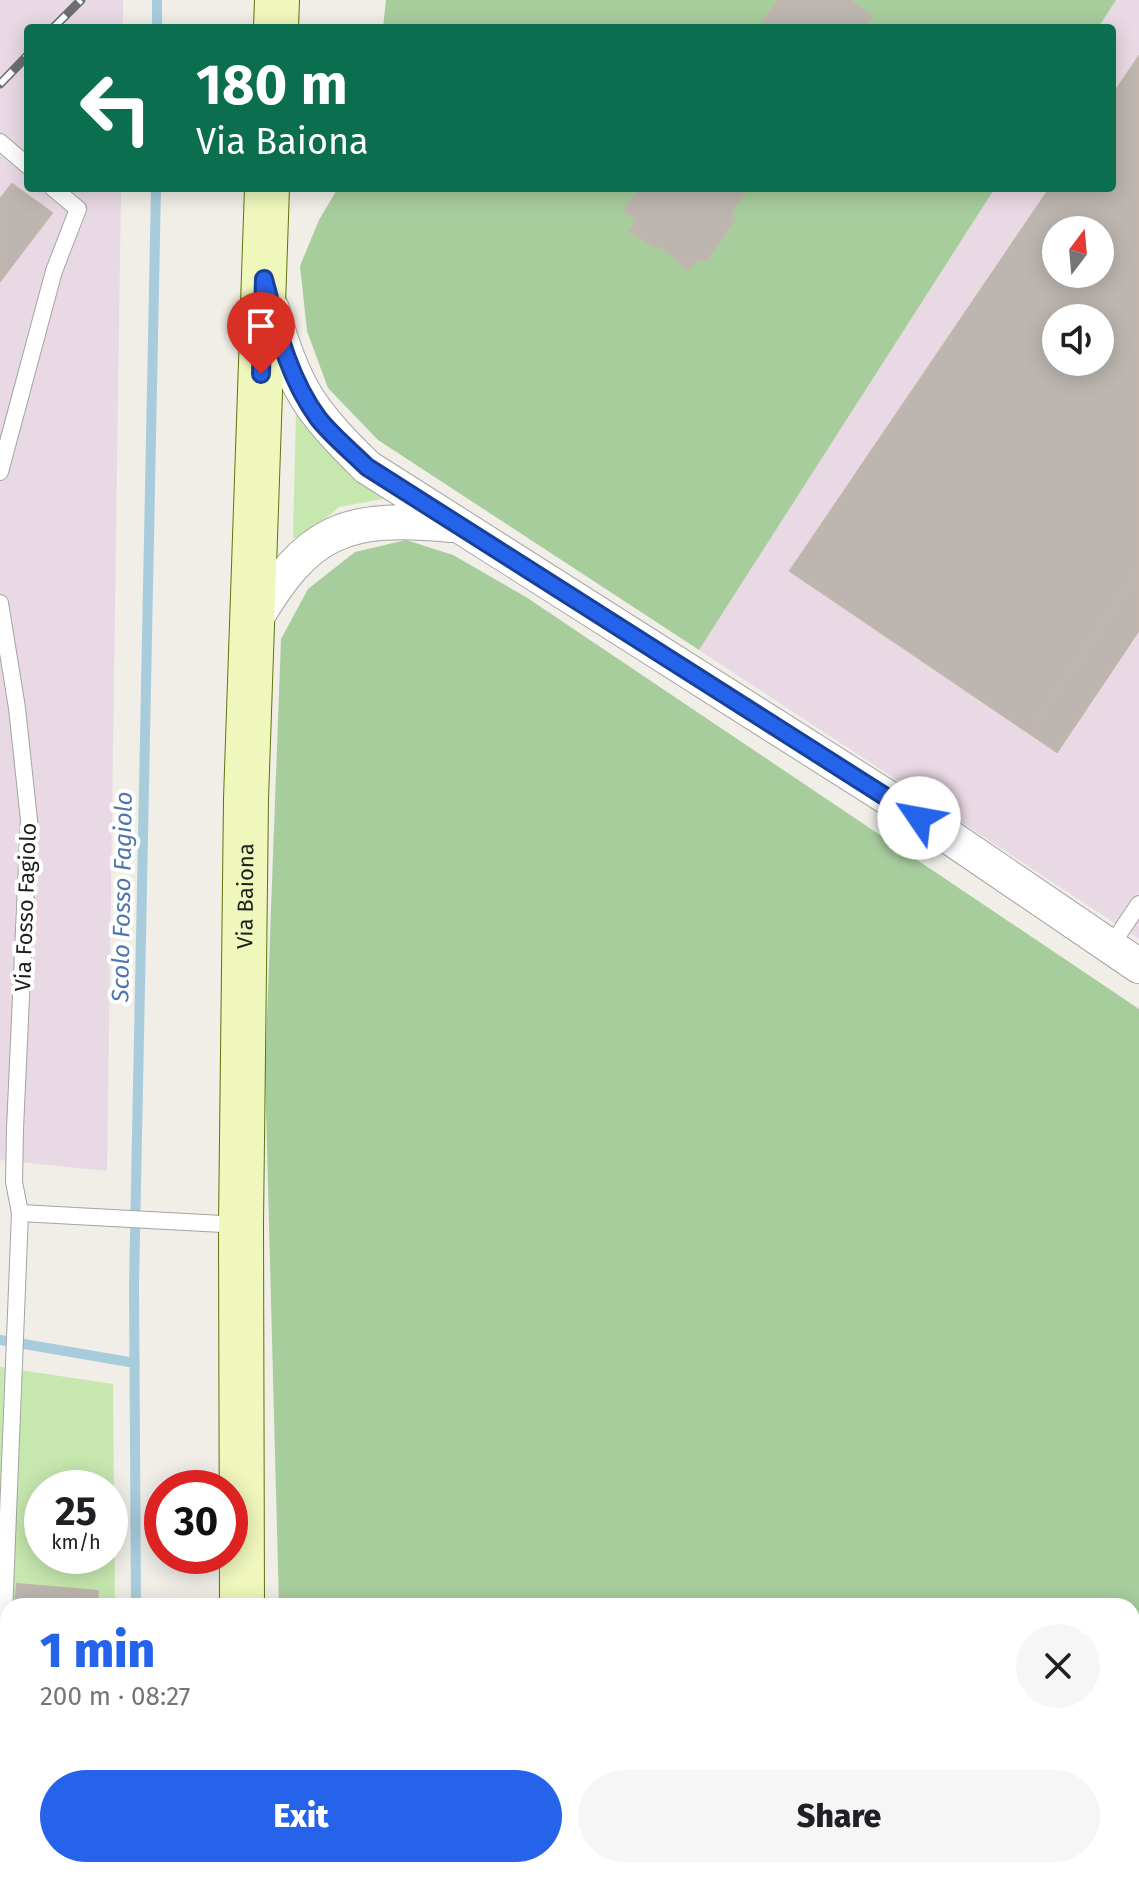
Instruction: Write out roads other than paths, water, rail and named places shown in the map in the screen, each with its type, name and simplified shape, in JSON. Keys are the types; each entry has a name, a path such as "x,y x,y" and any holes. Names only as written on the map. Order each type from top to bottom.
{"main road":[{"path":"276,24 277,0"},
{"name":"Via Baiona","path":"242,1598 241,1225 252,626 267,192"}],"street":[{"path":"264,279 284,355 319,420 367,467 945,834 1139,966"},
{"path":"252,626 279,579 318,544 358,524 394,520 456,525"}],"lane":[{"path":"0,142 24,163"},
{"path":"0,472 54,271 78,209 58,192"},
{"name":"Via Fosso Fagiolo","path":"0,603 17,708 29,820 15,1142 14,1182 20,1213 10,1319 14,1359 5,1598"},
{"path":"1110,947 1139,904"},
{"path":"20,1213 241,1225"}],"waterway":[{"name":"Scolo Fosso Fagiolo","path":"157,0 157,24"},
{"name":"Scolo Fosso Fagiolo","path":"136,1598 134,1286 156,192"},
{"path":"0,1340 135,1363"}],"railway":[{"path":"57,24 81,0"},
{"path":"0,84 24,59"}]}
